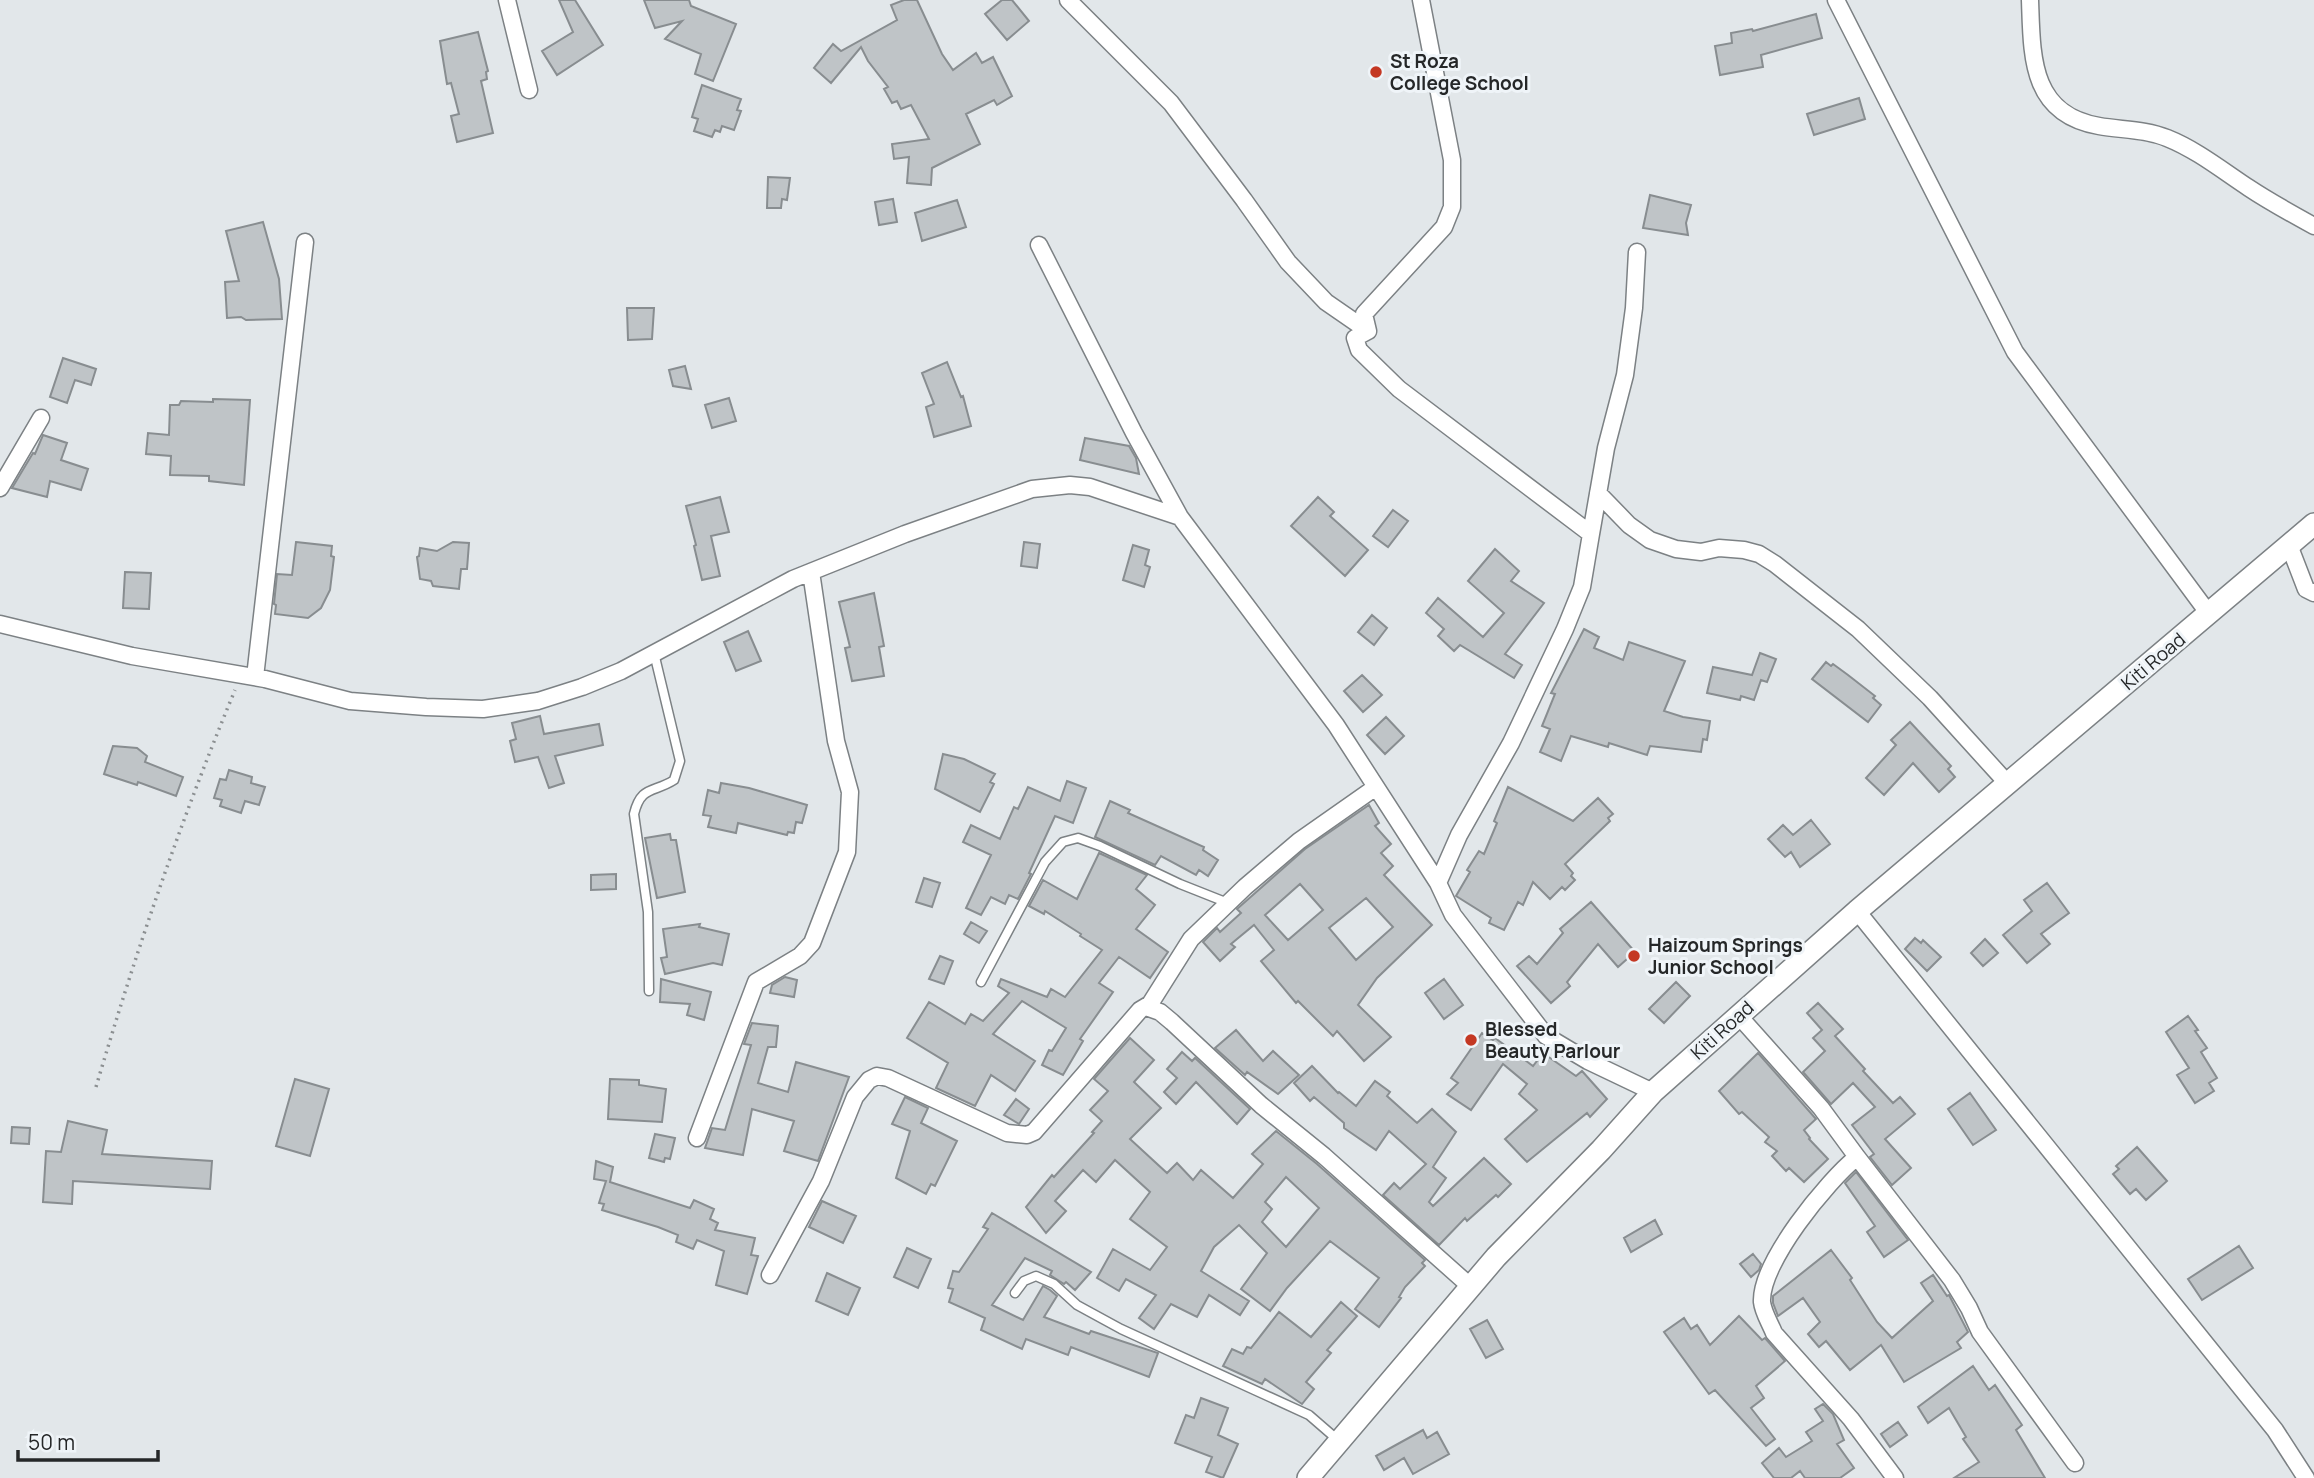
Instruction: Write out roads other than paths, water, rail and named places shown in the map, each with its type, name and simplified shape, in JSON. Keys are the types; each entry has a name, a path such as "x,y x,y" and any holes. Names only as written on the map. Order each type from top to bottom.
{"street":[{"path":"507,0 528,90"},
{"path":"1068,0 1171,103 1288,261 1326,302 1368,331"},
{"path":"1368,331 1364,314 1444,227 1452,207 1452,160 1421,0"},
{"path":"1836,0 2015,352 2209,614"},
{"path":"2030,0 2031,44 2038,76 2043,93 2056,107 2086,124 2135,130 2168,139 2314,226"},
{"path":"248,676 305,242"},
{"path":"1040,245 1134,433 1180,517 1336,725 1438,883 1453,915 1546,1036 1588,1061 1653,1092"},
{"path":"1438,883 1459,835 1511,743 1582,587 1606,448 1627,365 1637,252"},
{"path":"1368,331 1355,338 1359,350 1399,389 1591,534"},
{"path":"0,488 41,418"},
{"path":"0,624 132,656 248,676 351,701 426,708 483,709 538,701 582,687 621,671 811,572 905,534 1032,489 1070,485 1090,487 1180,517"},
{"path":"1598,493 1629,525 1650,540 1676,549 1701,552 1719,548 1744,550 1759,554 1774,564 1858,629 1930,698 2008,784"},
{"name":"Kiti Road","path":"1308,1478 1471,1287 1653,1092 1857,911 2314,524"},
{"path":"2289,545 2306,589 2314,593"},
{"path":"697,1138 756,982 800,956 812,943 847,852 850,792 836,741 811,572"},
{"path":"770,1275 821,1181 855,1097 869,1080 877,1076 888,1078 1007,1133 1027,1135 1034,1132 1140,1010 1146,1007 1191,939 1299,841 1376,787"},
{"path":"1857,911 2275,1430 2306,1478"},
{"path":"1146,1007 1160,1012 1172,1022 1261,1105 1324,1156 1471,1287"},
{"path":"1738,1015 1821,1108 1952,1280 1969,1307 1980,1332 2075,1463"},
{"path":"1857,1157 1825,1186 1791,1234 1770,1269 1762,1301 1774,1332 1851,1419 1895,1478"}],"lane":[{"path":"649,991 648,912 634,814 637,801 643,794 674,780 680,761 654,653"},
{"path":"981,982 1045,862 1063,842 1078,838 1100,846 1180,884 1228,903"},
{"path":"1015,1293 1024,1281 1036,1276 1054,1284 1077,1305 1121,1329 1309,1415 1339,1441"}],"place":[{"name":"St Roza College School","path":"1376,72"},
{"name":"Haizoum Springs Junior School","path":"1634,956"},
{"name":"Blessed Beauty Parlour","path":"1471,1040"}]}
